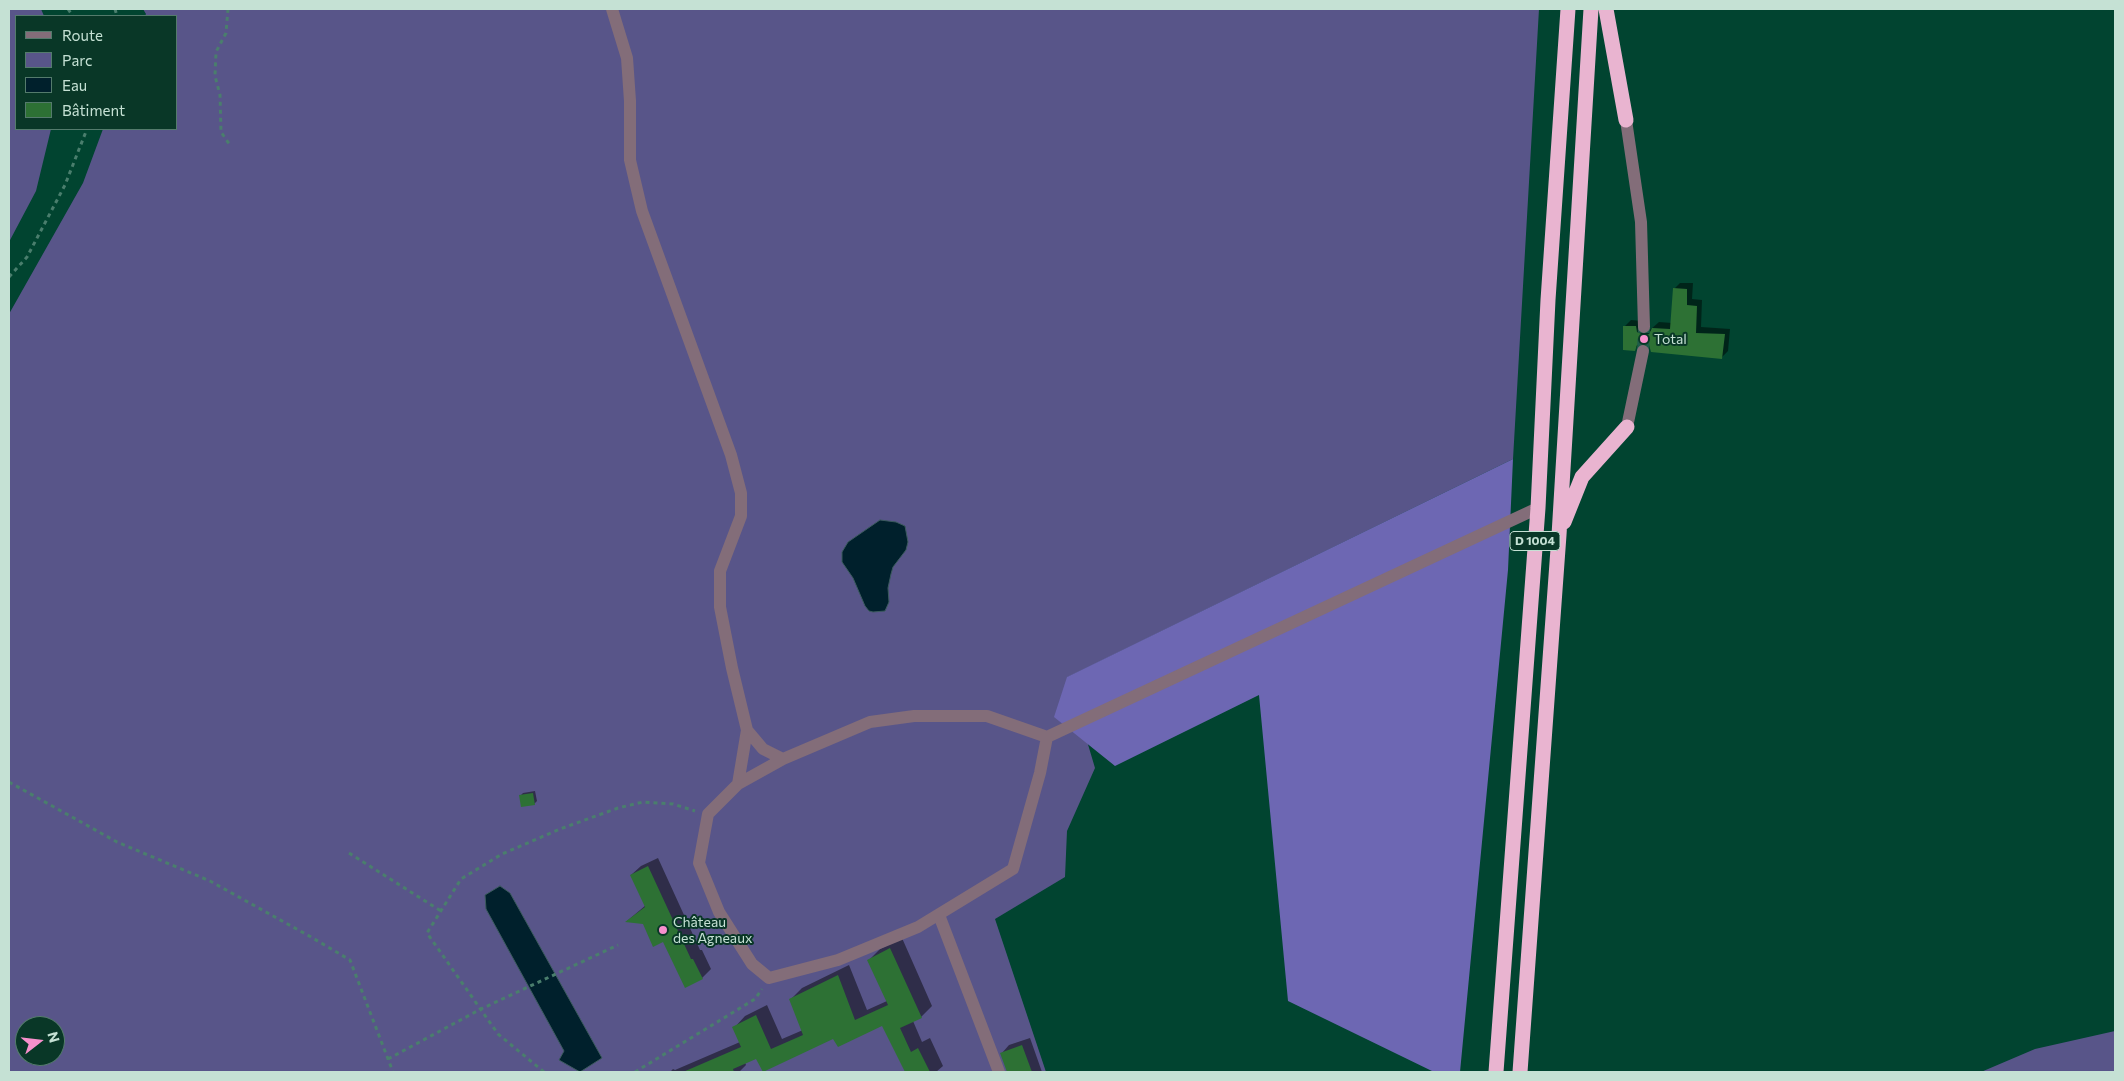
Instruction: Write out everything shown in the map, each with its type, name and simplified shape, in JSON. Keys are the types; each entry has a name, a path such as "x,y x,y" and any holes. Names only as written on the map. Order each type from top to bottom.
{"highway":[{"name":"D 1004","path":"1496,1072 1538,508 1548,300 1568,9"},
{"name":"D 1004","path":"1520,1072 1558,535 1591,9"},
{"path":"1606,9 1626,120"},
{"path":"1558,535 1582,477 1627,427"}],"street":[{"path":"612,9 627,58 630,100 630,160 642,211 731,455 741,493 741,516 720,571 720,607 747,730 738,784"},
{"path":"1626,120 1641,222 1644,327"},
{"path":"1627,427 1643,351"},
{"path":"1047,737 1040,773 1013,869 918,927 838,960 769,978 752,964 718,912 699,863 708,814 738,784 782,759 870,722 914,716 987,716 1047,737 1538,508"},
{"path":"747,730 763,749 782,759"},
{"path":"939,915 999,1072"}],"path":[{"path":"228,9 226,34 216,52 215,76 220,95 221,132 230,145"},
{"path":"9,277 27,257 64,185 87,130"},
{"path":"9,782 117,842 210,881 350,960 393,1072"},
{"path":"544,1072 498,1034 427,933 461,879 502,854 618,808 643,802 673,804 708,814"},
{"path":"349,853 441,911"},
{"path":"387,1059 481,1009 618,945"},
{"path":"635,1072 755,999 769,978"}],"green space":[{"path":"9,9 41,9 44,15 15,15 15,130 51,130 36,191 9,242"},
{"path":"143,9 1539,9 1513,459 1068,677 1095,768 1067,831 1065,877 995,919 1046,1072 9,1072 9,314 83,183 103,130 178,130 178,15 146,15"},
{"path":"2115,1031 2115,1072 1981,1072 2035,1049"}],"shaded area":[{"path":"1513,459 1508,570 1460,1072 1434,1072 1288,1001 1259,695 1115,766 1054,717 1067,677"}],"water":[{"path":"880,520 896,522 905,526 908,542 906,550 893,567 888,588 889,602 885,611 873,612 869,611 865,606 853,578 842,562 842,552 848,542"},
{"path":"500,886 510,893 602,1058 580,1072 559,1060 564,1051 486,909 485,895"}],"building":[{"path":"1673,288 1687,289 1687,305 1697,306 1696,333 1725,334 1722,359 1651,352 1649,345 1644,343 1637,345 1635,351 1623,350 1623,326 1636,326 1637,332 1644,335 1649,334 1652,328 1670,329"},
{"path":"533,793 535,805 521,807 519,795"},
{"name":"Château des Agneaux","path":"648,866 691,959 693,959 703,979 685,988 663,942 653,947 643,924 625,922 645,907 630,875"},
{"path":"890,948 922,1018 900,1028 911,1052 918,1048 930,1072 905,1072 882,1026 838,1047 833,1039 763,1072 756,1059 733,1069 734,1072 683,1072 741,1047 732,1027 756,1015 771,1049 803,1035 789,999 838,975 855,1020 888,1005 867,960"},
{"path":"1022,1045 1032,1072 1007,1072 1000,1053"}],"tunnel":[{"path":"1643,351 1644,327"}],"place":[{"name":"Total","path":"1644,339"},
{"name":"Château des Agneaux","path":"663,930"}]}
